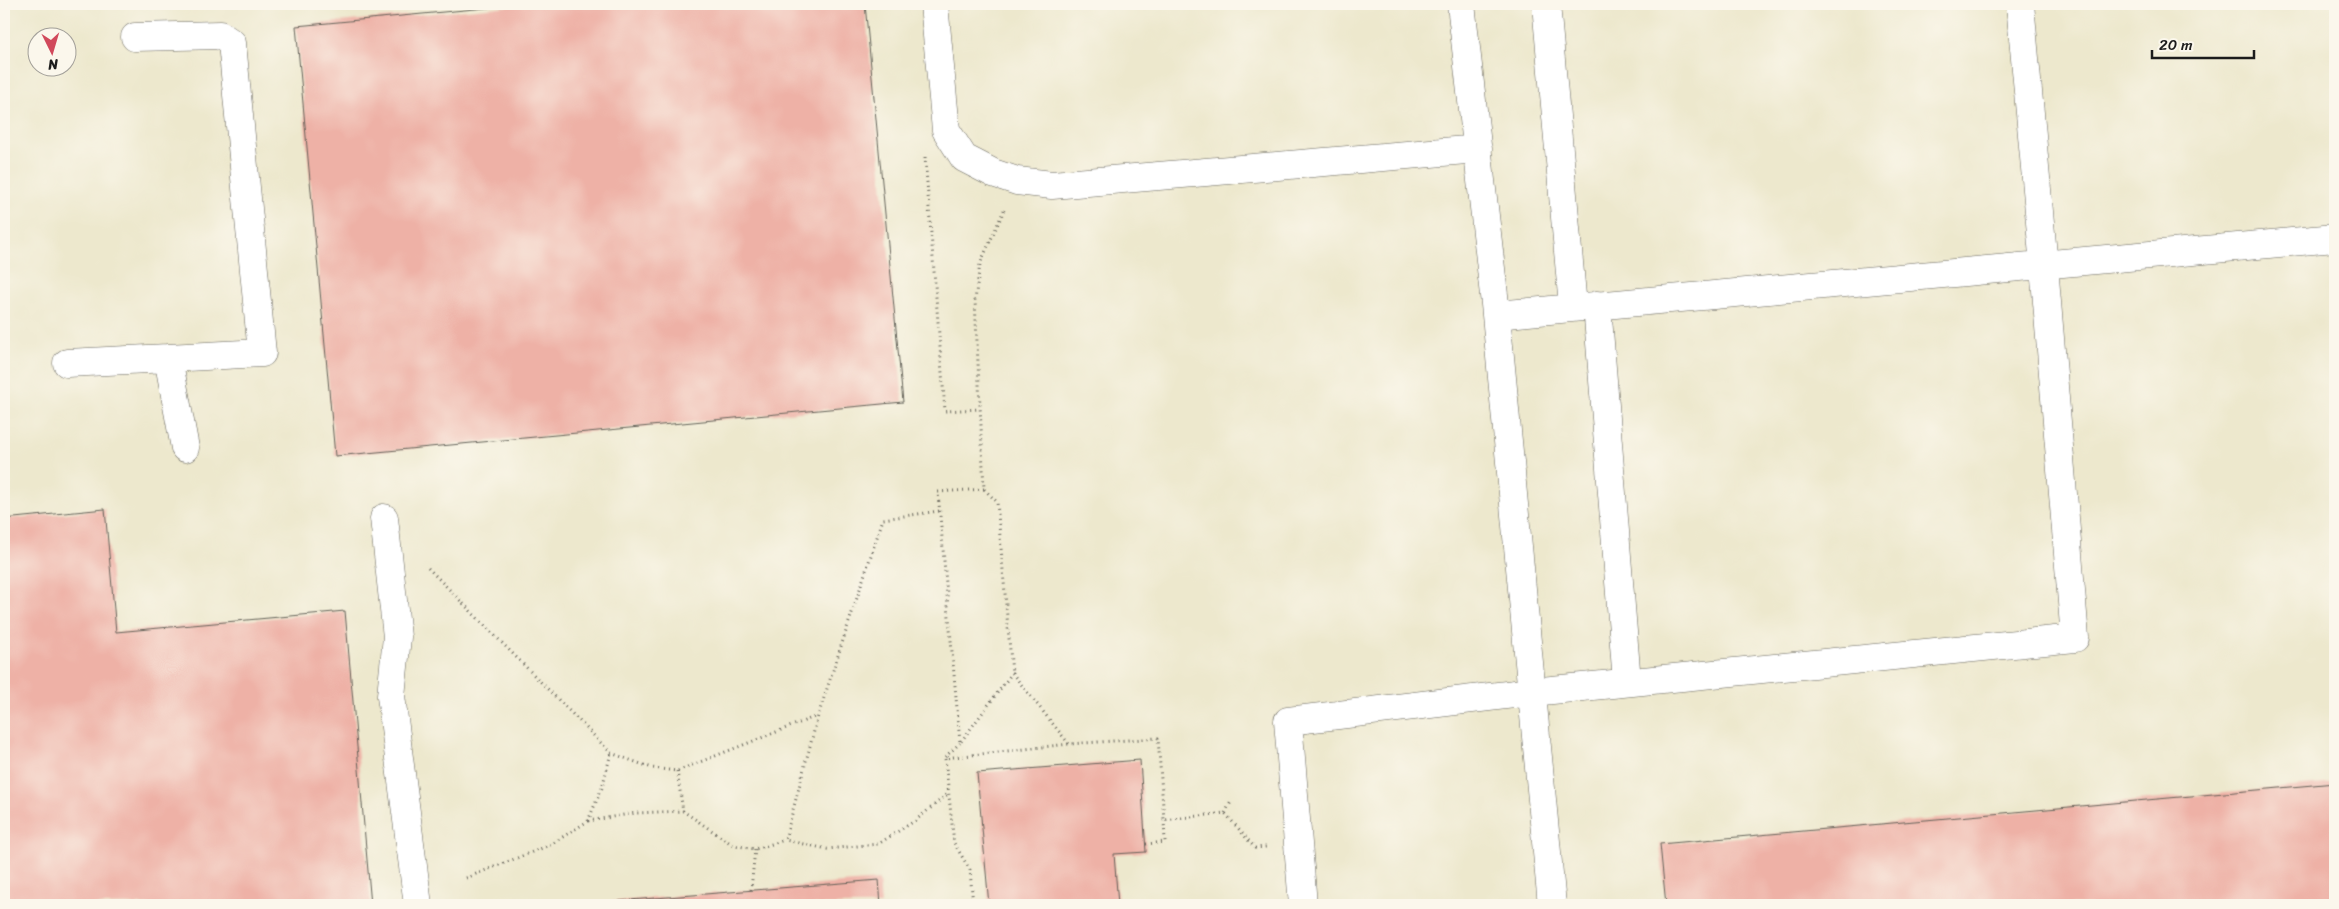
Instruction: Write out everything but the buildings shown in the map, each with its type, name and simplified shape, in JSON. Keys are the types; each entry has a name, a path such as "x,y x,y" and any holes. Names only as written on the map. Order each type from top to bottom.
{"street":[{"path":"934,4 946,130 964,158 993,173 1017,180 1052,185 1478,149"},
{"path":"1461,4 1496,315 1552,905"},
{"path":"1546,4 1585,306 1627,682"},
{"path":"1303,905 1288,721 1532,692 2075,638 2020,4"},
{"path":"67,363 262,352 232,43 220,35 135,37"},
{"path":"1496,315 2335,238"},
{"path":"168,358 185,448"},
{"path":"384,518 397,637 391,696 418,905"}],"path":[{"path":"924,150 944,412 978,409"},
{"path":"1017,180 997,231 980,264 975,300 978,409 984,489 997,502 1012,673 1069,744"},
{"path":"960,743 938,492 984,489"},
{"path":"785,840 818,716 883,519 939,511"},
{"path":"428,568 611,753 652,768 677,771 818,716"},
{"path":"945,758 960,743 1012,673"},
{"path":"945,758 1069,744 1158,738 1165,842 1146,844"},
{"path":"588,821 602,788 611,753"},
{"path":"945,758 954,843 970,870 973,905"},
{"path":"677,771 683,811"},
{"path":"466,878 550,845 588,821 636,812 683,811 733,845 755,849 785,840 827,850 878,844 916,820 949,793"},
{"path":"1225,814 1232,800"},
{"path":"1164,820 1225,814"},
{"path":"1225,814 1255,848 1271,846"},
{"path":"751,890 755,849"}]}
